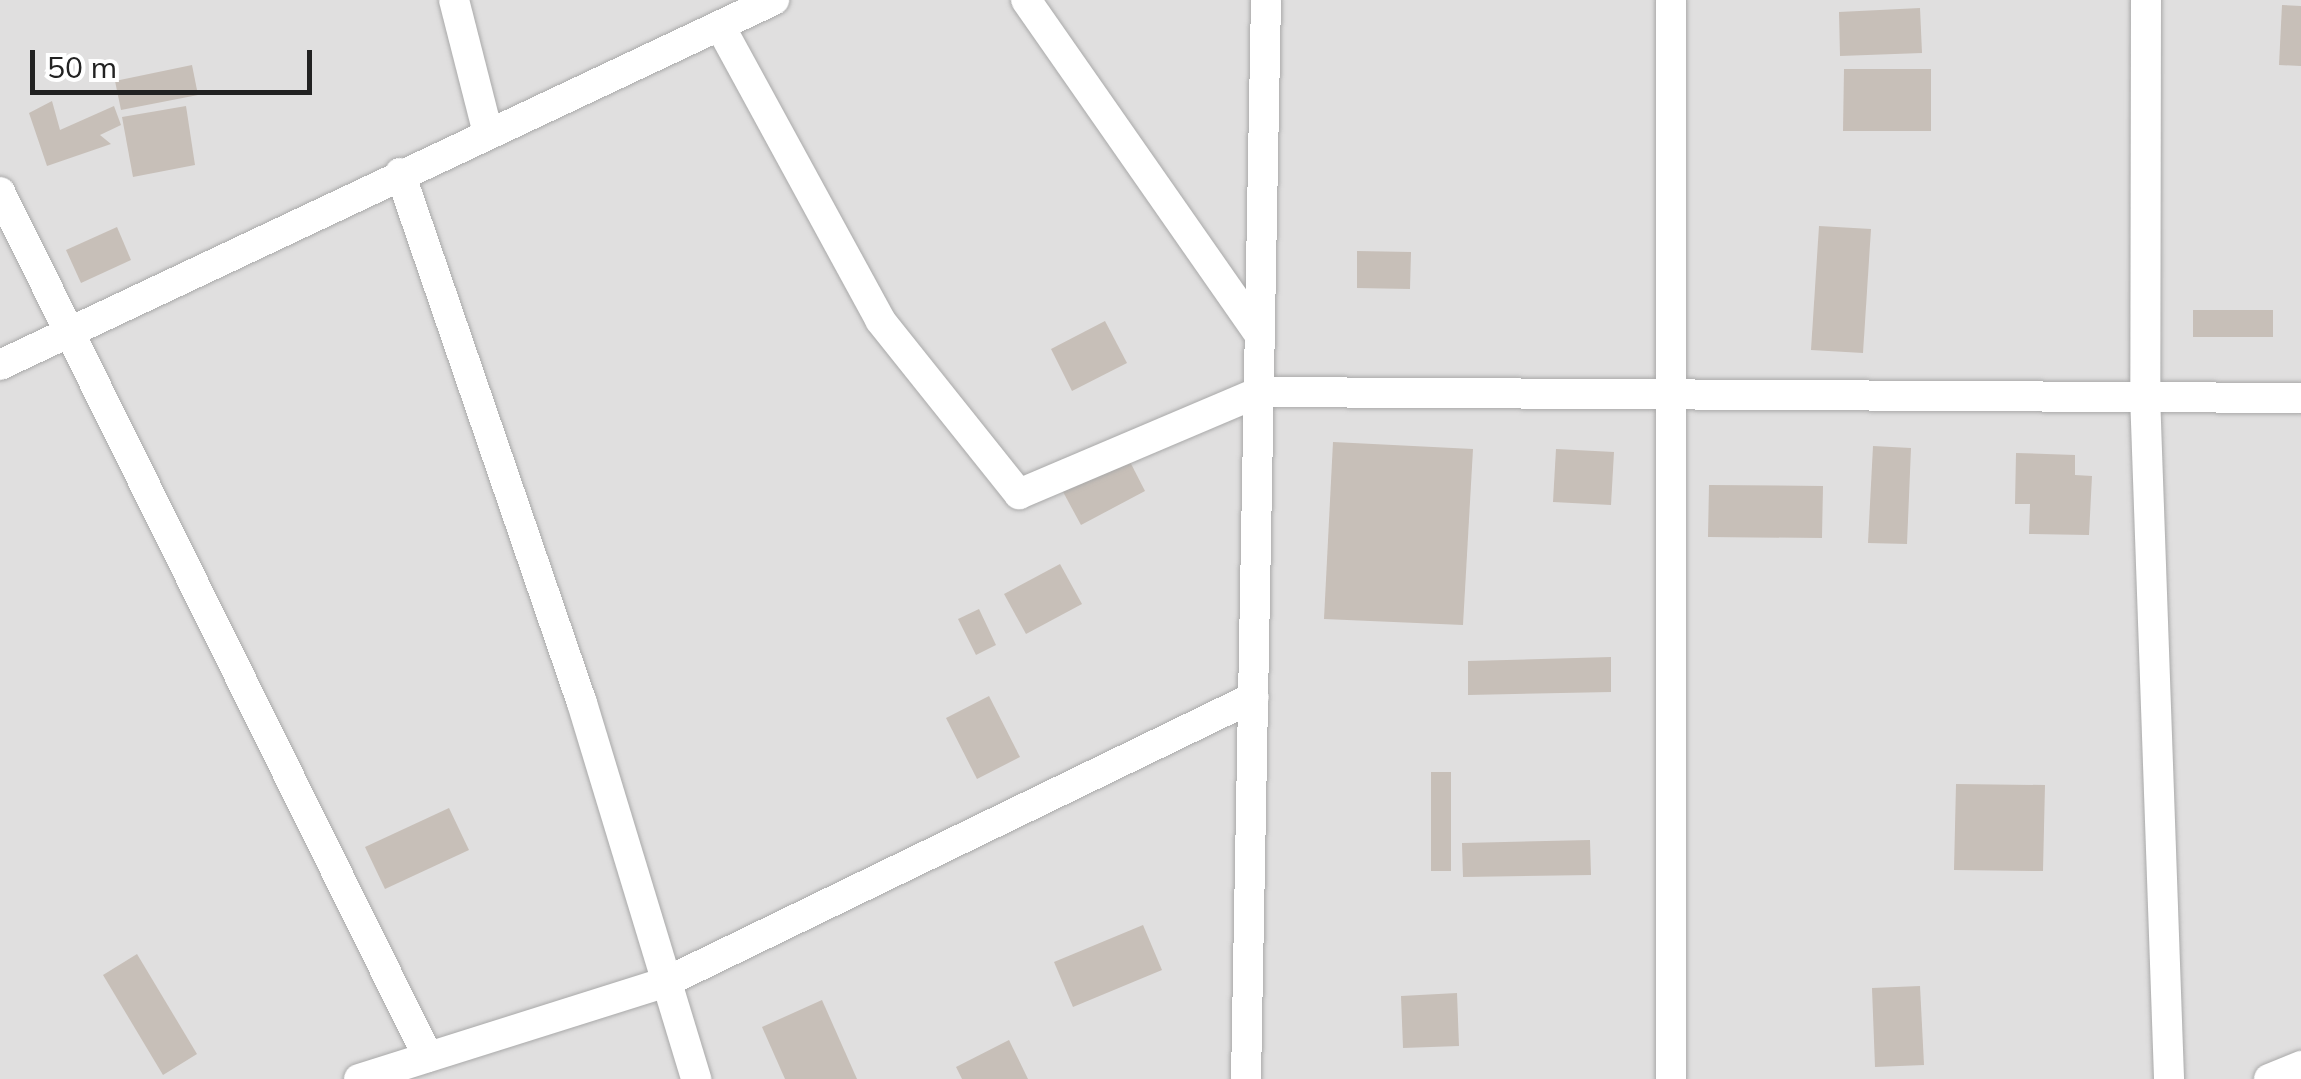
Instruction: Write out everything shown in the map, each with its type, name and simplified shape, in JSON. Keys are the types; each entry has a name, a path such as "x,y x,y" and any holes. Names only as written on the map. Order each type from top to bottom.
{"street":[{"path":"454,0 488,133"},
{"path":"0,365 400,173 774,0"},
{"path":"1026,0 1258,332"},
{"path":"1246,1079 1266,0"},
{"path":"1671,0 1671,1079"},
{"path":"2146,0 2145,394 2170,1079"},
{"path":"720,26 880,320 1007,489 1036,490 1259,392 2145,394 2301,398"},
{"path":"400,173 582,704 696,1079"},
{"path":"0,192 428,1057"},
{"path":"358,1079 666,982 1254,697"},
{"path":"2269,1079 2301,1066"}],"shaded area":[{"path":"0,0 2301,0 2301,1079 0,1079"}],"building":[{"path":"2282,5 2301,6 2301,66 2279,65"},
{"path":"1920,8 1922,53 1840,56 1839,12"},
{"path":"192,65 198,95 121,110 115,81"},
{"path":"1844,69 1931,69 1931,131 1843,131"},
{"path":"52,101 60,130 114,106 121,125 100,135 111,144 47,166 29,113"},
{"path":"186,106 195,165 133,177 122,117"},
{"path":"1819,226 1871,229 1863,353 1811,350"},
{"path":"117,227 131,260 81,283 66,250"},
{"path":"1357,251 1411,252 1410,289 1357,288"},
{"path":"2193,310 2273,310 2273,337 2193,337"},
{"path":"1105,321 1127,363 1072,391 1051,349"},
{"path":"1333,442 1473,449 1463,625 1324,619"},
{"path":"1873,446 1911,448 1907,544 1868,543"},
{"path":"1556,449 1614,452 1611,505 1553,502"},
{"path":"2016,453 2075,455 2075,475 2092,476 2089,535 2029,534 2030,504 2015,504"},
{"path":"1127,456 1145,491 1081,525 1062,490"},
{"path":"1709,485 1823,486 1822,538 1708,537"},
{"path":"1060,564 1082,604 1026,634 1004,594"},
{"path":"979,609 996,645 976,655 958,619"},
{"path":"1611,657 1611,692 1468,695 1468,661"},
{"path":"989,696 1020,757 977,779 946,718"},
{"path":"1431,772 1451,772 1451,871 1431,871"},
{"path":"1956,784 2045,785 2043,871 1954,870"},
{"path":"449,808 469,850 385,889 365,847"},
{"path":"1590,840 1591,875 1463,877 1462,843"},
{"path":"1143,925 1162,970 1073,1007 1054,962"},
{"path":"137,954 197,1054 163,1075 103,975"},
{"path":"1920,986 1924,1065 1875,1067 1872,988"},
{"path":"1457,993 1459,1046 1403,1048 1401,996"},
{"path":"822,1000 857,1079 785,1079 762,1027"},
{"path":"1009,1040 1028,1079 962,1079 956,1067"}]}
